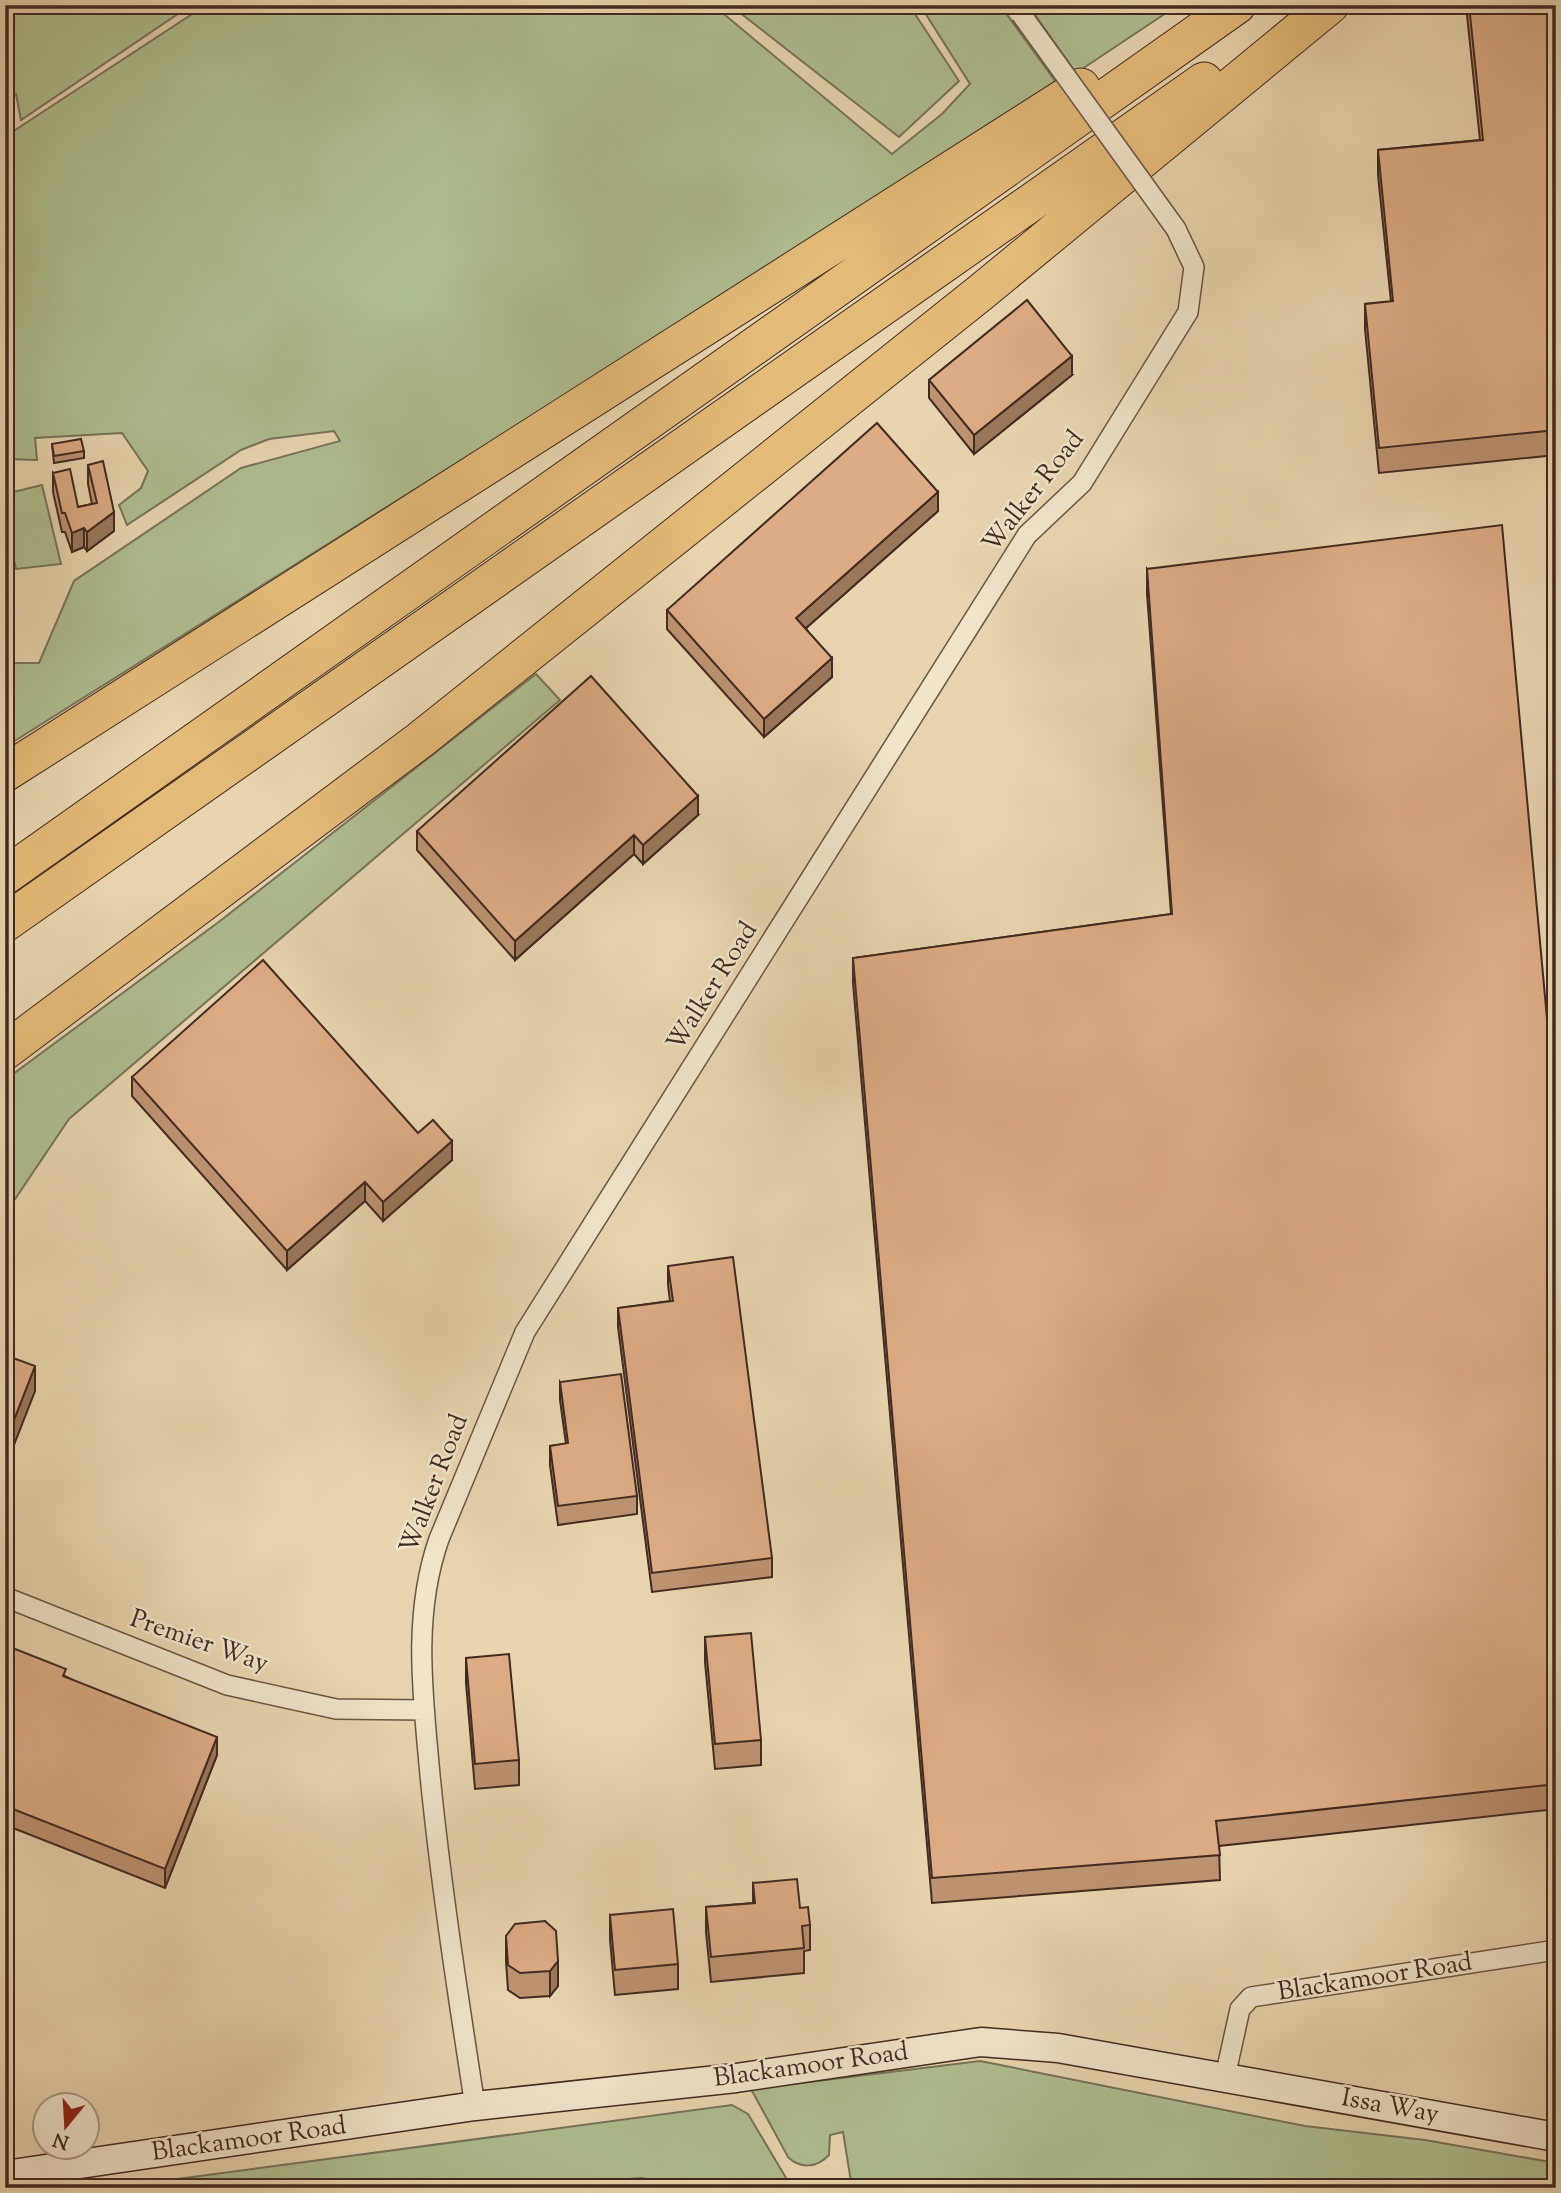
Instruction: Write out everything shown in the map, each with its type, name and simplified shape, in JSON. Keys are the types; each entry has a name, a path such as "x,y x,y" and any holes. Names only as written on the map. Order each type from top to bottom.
{"highway":[{"path":"5,774 835,246 1206,5"},
{"path":"5,876 1237,5"},
{"path":"5,923 1087,160 1314,5"},
{"path":"5,1051 420,740 980,293 1330,5"}],"main road":[{"name":"Blackamoor Road","path":"5,2175 475,2106 736,2078 981,2042 1058,2048 1225,2077"},
{"name":"Issa Way","path":"1225,2077 1556,2137"}],"street":[{"name":"Walker Road","path":"475,2106 440,1876 424,1710 422,1604 429,1567 525,1332 1027,535 1082,483 1188,312 1194,267 1176,229 1019,9"},
{"name":"Premier Way","path":"5,1597 227,1685 336,1709 424,1710"},
{"name":"Blackamoor Road","path":"1225,2077 1240,2009 1251,1997 1556,1950"}],"green space":[{"path":"5,5 191,5 21,120 16,94 5,96"},
{"path":"206,5 713,5 892,154 942,114 970,84 920,5 1000,5 1058,85 5,747 5,663 39,663 74,581 241,468 340,441 334,431 269,439 241,450 127,525 119,505 141,488 148,471 122,433 35,438 37,460 5,459 5,155 9,134"},
{"path":"730,5 909,5 959,81 899,137"},
{"path":"1028,5 1178,5 1076,73"},
{"path":"42,485 61,564 16,569 5,521 5,494"},
{"path":"536,674 560,700 69,1119 5,1214 5,1080 220,921"},
{"path":"980,2061 1305,2126 1425,2140 1556,2163 1556,2188 852,2188 843,2132 830,2135 829,2155 824,2159 814,2165 798,2164 788,2157 751,2089"},
{"path":"732,2105 748,2114 792,2188 663,2188 656,2181 642,2178 502,2188 110,2188"}],"building":[{"path":"1469,5 1556,5 1556,430 1379,448 1365,304 1393,301 1378,150 1483,140"},
{"path":"1027,300 1072,356 974,435 929,380"},
{"path":"877,423 938,492 796,618 832,658 764,719 667,610"},
{"path":"81,439 84,451 54,456 52,444"},
{"path":"103,461 114,512 87,532 84,528 72,533 65,513 62,513 53,473 70,469 78,507 97,503 88,465"},
{"path":"1502,525 1556,1117 1556,1784 1216,1821 1220,1855 932,1878 853,958 1172,914 1147,569"},
{"path":"591,676 698,796 643,845 634,835 515,941 417,831"},
{"path":"263,960 418,1133 433,1120 452,1141 383,1202 365,1182 287,1251 132,1077"},
{"path":"733,1257 772,1558 652,1573 618,1308 673,1301 668,1266"},
{"path":"5,1355 35,1366 5,1443"},
{"path":"621,1374 637,1496 558,1506 550,1446 568,1443 560,1382"},
{"path":"751,1633 761,1740 715,1744 705,1637"},
{"path":"5,1645 66,1669 63,1676 217,1737 165,1869 13,1809 5,1830"},
{"path":"509,1654 519,1760 475,1764 466,1658"},
{"path":"797,1879 800,1908 808,1907 810,1925 802,1926 804,1948 711,1957 706,1907 755,1903 753,1883"},
{"path":"673,1909 678,1964 615,1970 610,1915"},
{"path":"545,1921 556,1931 558,1961 550,1971 520,1973 508,1965 506,1936 515,1924"}]}
